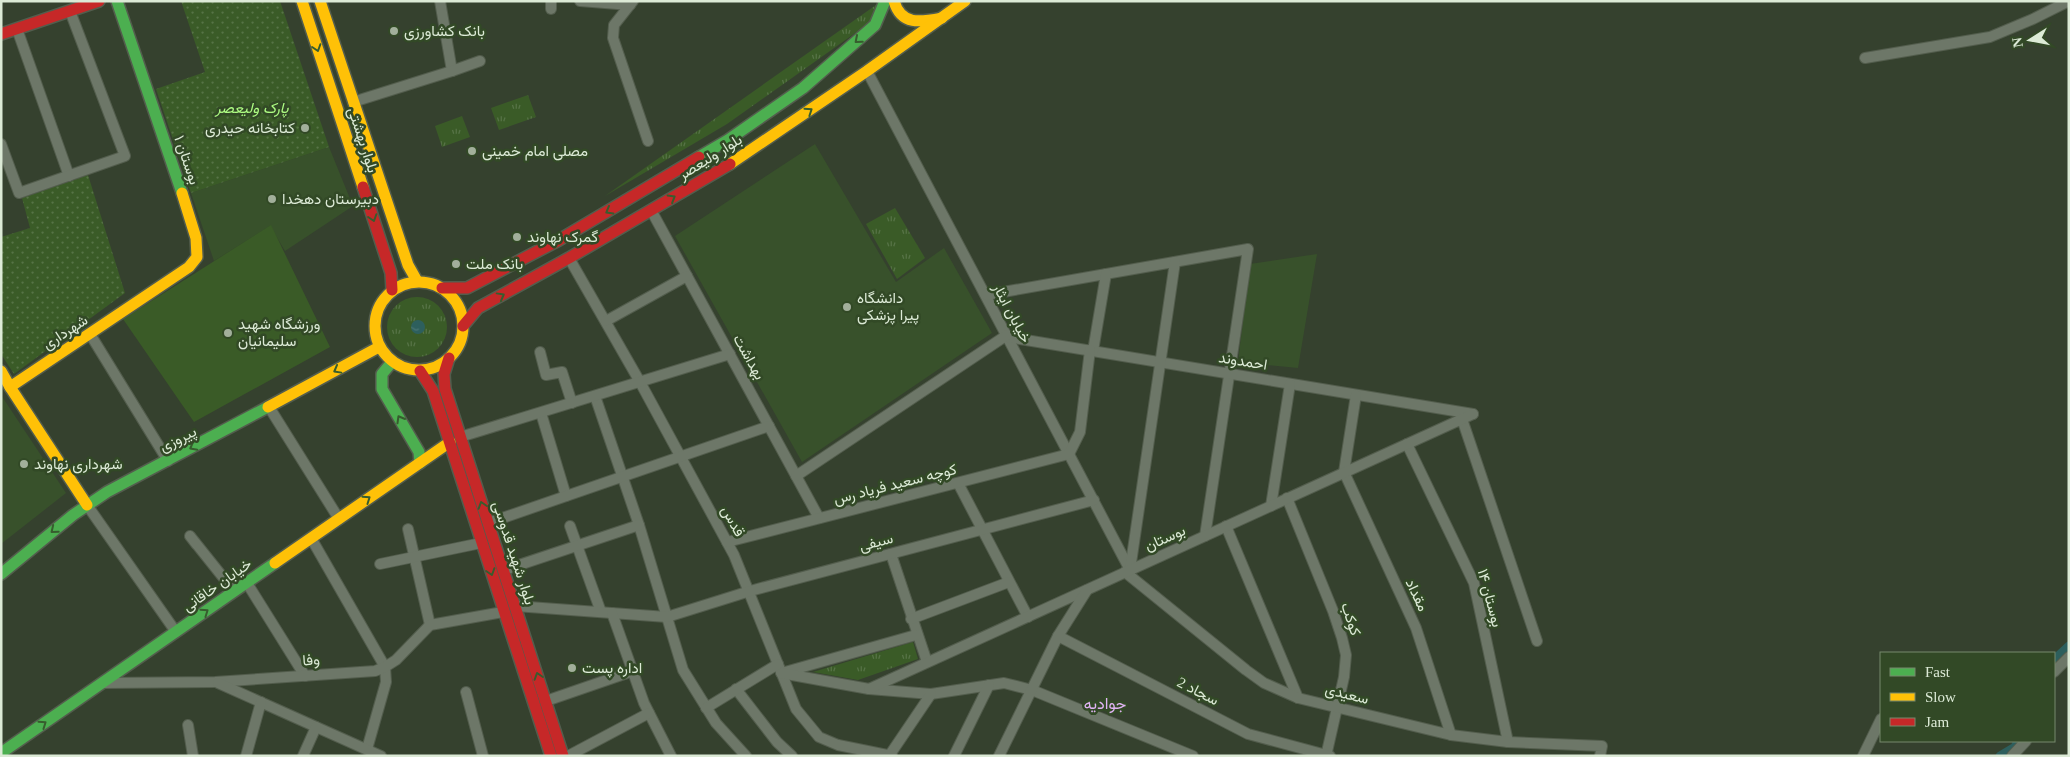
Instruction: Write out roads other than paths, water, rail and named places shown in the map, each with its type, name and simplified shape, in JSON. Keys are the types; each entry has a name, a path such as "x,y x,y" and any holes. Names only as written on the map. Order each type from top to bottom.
{"main road":[{"path":"1,34 99,1"},
{"name":"بوستان ۱","path":"117,1 190,214 196,238 197,257 189,267 136,303"},
{"name":"بلوار بهشتی","path":"302,1 391,273 392,290"},
{"name":"بلوار بهشتی","path":"320,1 408,266 417,281"},
{"name":"بلوار ولیعصر","path":"442,288 467,288 559,240 728,140 803,88 875,25 885,1"},
{"path":"894,1 901,17 911,21 923,22 942,18"},
{"name":"بلوار ولیعصر","path":"463,326 478,308 569,258 740,158 868,71 965,1"},
{"path":"728,140 740,158"},
{"path":"417,281 430,283 442,288 458,305 463,326 462,338 457,349 449,358 441,365 420,371 400,367 392,362 379,347 375,335 374,322 377,310 383,299 392,290 404,284 417,281"},
{"name":"شهرداری","path":"10,387 136,303"},
{"name":"پیروزی","path":"1,574 73,515 107,492 270,407 379,347"},
{"name":"بلوار شهید قدوسی","path":"449,358 444,374 445,389 455,440 481,543 551,756"},
{"path":"392,362 383,371 380,379 382,388 419,452 420,463"},
{"path":"1,371 87,505"},
{"path":"420,371 433,391 455,440"},
{"name":"بلوار شهید قدوسی","path":"455,440 488,523 563,756"},
{"name":"خیابان خاقانی","path":"3,753 234,591 455,440"}],"street":[{"path":"440,1 452,71"},
{"path":"580,1 631,3"},
{"path":"1865,58 1990,37 2033,20 2069,1"},
{"path":"631,3 614,25 613,38 648,141"},
{"path":"1,144 20,193 125,156 70,11"},
{"path":"17,29 69,176"},
{"path":"353,102 480,61"},
{"name":"خیابان ایثار","path":"868,71 1094,500 1128,571"},
{"name":"بهداشت","path":"651,210 819,518"},
{"path":"986,296 1248,249 1206,536"},
{"name":"قدس","path":"569,258 606,320 727,542 750,591 796,709 819,737 838,745 890,756"},
{"path":"1128,571 1174,262"},
{"path":"1069,454 1080,432 1106,274"},
{"path":"606,320 687,276"},
{"path":"90,334 168,461"},
{"path":"796,476 1007,336"},
{"name":"احمدوند","path":"1007,336 1473,414"},
{"path":"540,352 546,375 562,372 572,403"},
{"path":"455,440 730,354"},
{"path":"1271,506 1290,384"},
{"path":"1344,472 1356,394"},
{"path":"594,396 639,525 683,670 706,708 744,755"},
{"path":"270,407 339,519"},
{"path":"541,413 566,496"},
{"name":"بوستان","path":"869,689 1473,414"},
{"path":"1462,419 1537,641"},
{"path":"488,523 769,426"},
{"name":"بوستان ۱۴","path":"1408,444 1474,583 1508,742"},
{"name":"کوچه سعید فریاد رس","path":"727,542 1069,454"},
{"name":"مقداد","path":"1344,472 1416,628 1451,735"},
{"path":"958,483 1028,616"},
{"name":"کوکب","path":"1287,498 1342,638 1346,655 1327,755"},
{"name":"سیفی","path":"667,617 750,591 1094,500"},
{"path":"87,505 176,632"},
{"path":"504,570 639,525"},
{"path":"570,526 576,547 602,612"},
{"path":"1226,526 1298,698"},
{"path":"408,529 430,626 503,612"},
{"path":"197,544 190,536 234,591"},
{"path":"311,538 385,667 386,682 367,749"},
{"path":"380,564 481,543"},
{"path":"891,554 911,620 927,662"},
{"name":"سعیدی","path":"1128,571 1246,670 1264,683 1298,698 1451,735 1601,751"},
{"path":"911,620 1009,582"},
{"path":"246,583 305,676"},
{"path":"999,756 1058,636 1088,589"},
{"path":"515,606 667,617"},
{"path":"612,612 649,713 671,756"},
{"name":"وفا","path":"102,683 215,682 375,671 396,660 430,626"},
{"path":"706,708 736,689 780,669 916,635"},
{"name":"سجاد 2","path":"1058,636 1248,734 1327,755"},
{"path":"2055,671 2069,657"},
{"path":"780,669 869,689 931,694 1005,683 1032,690 1193,756"},
{"path":"546,701 633,670"},
{"path":"215,682 381,756"},
{"path":"954,756 989,685"},
{"path":"736,689 777,742 792,756"},
{"path":"466,692 483,756"},
{"path":"890,756 931,694"},
{"path":"246,756 261,702"},
{"path":"568,756 649,713"},
{"path":"1863,756 1880,721"},
{"path":"188,725 193,756"},
{"path":"303,756 316,726"},
{"path":"2012,756 2025,742"}],"water":[{"path":"415,320 421,320 425,327 421,334 415,334 411,330 411,324"}],"waterway":[{"path":"2055,659 2069,646"},
{"path":"2000,756 2015,747 2018,742"}],"place":[{"name":"بانک کشاورزی","path":"394,31"},
{"name":"کتابخانه حیدری","path":"305,128"},
{"name":"مصلی امام خمینی","path":"472,151"},
{"name":"دبیرستان دهخدا","path":"272,199"},
{"name":"گمرک نهاوند","path":"517,237"},
{"name":"بانک ملت","path":"456,264"},
{"name":"دانشگاه پیرا پزشکی","path":"847,307"},
{"name":"ورزشگاه شهید سلیمانیان","path":"228,333"},
{"name":"شهرداری نهاوند","path":"24,464"},
{"name":"اداره پست","path":"572,668"}],"district":[{"name":"جوادیه","path":"1105,703"}],"park label":[{"name":"پارک ولیعصر","path":"252,108"}]}
